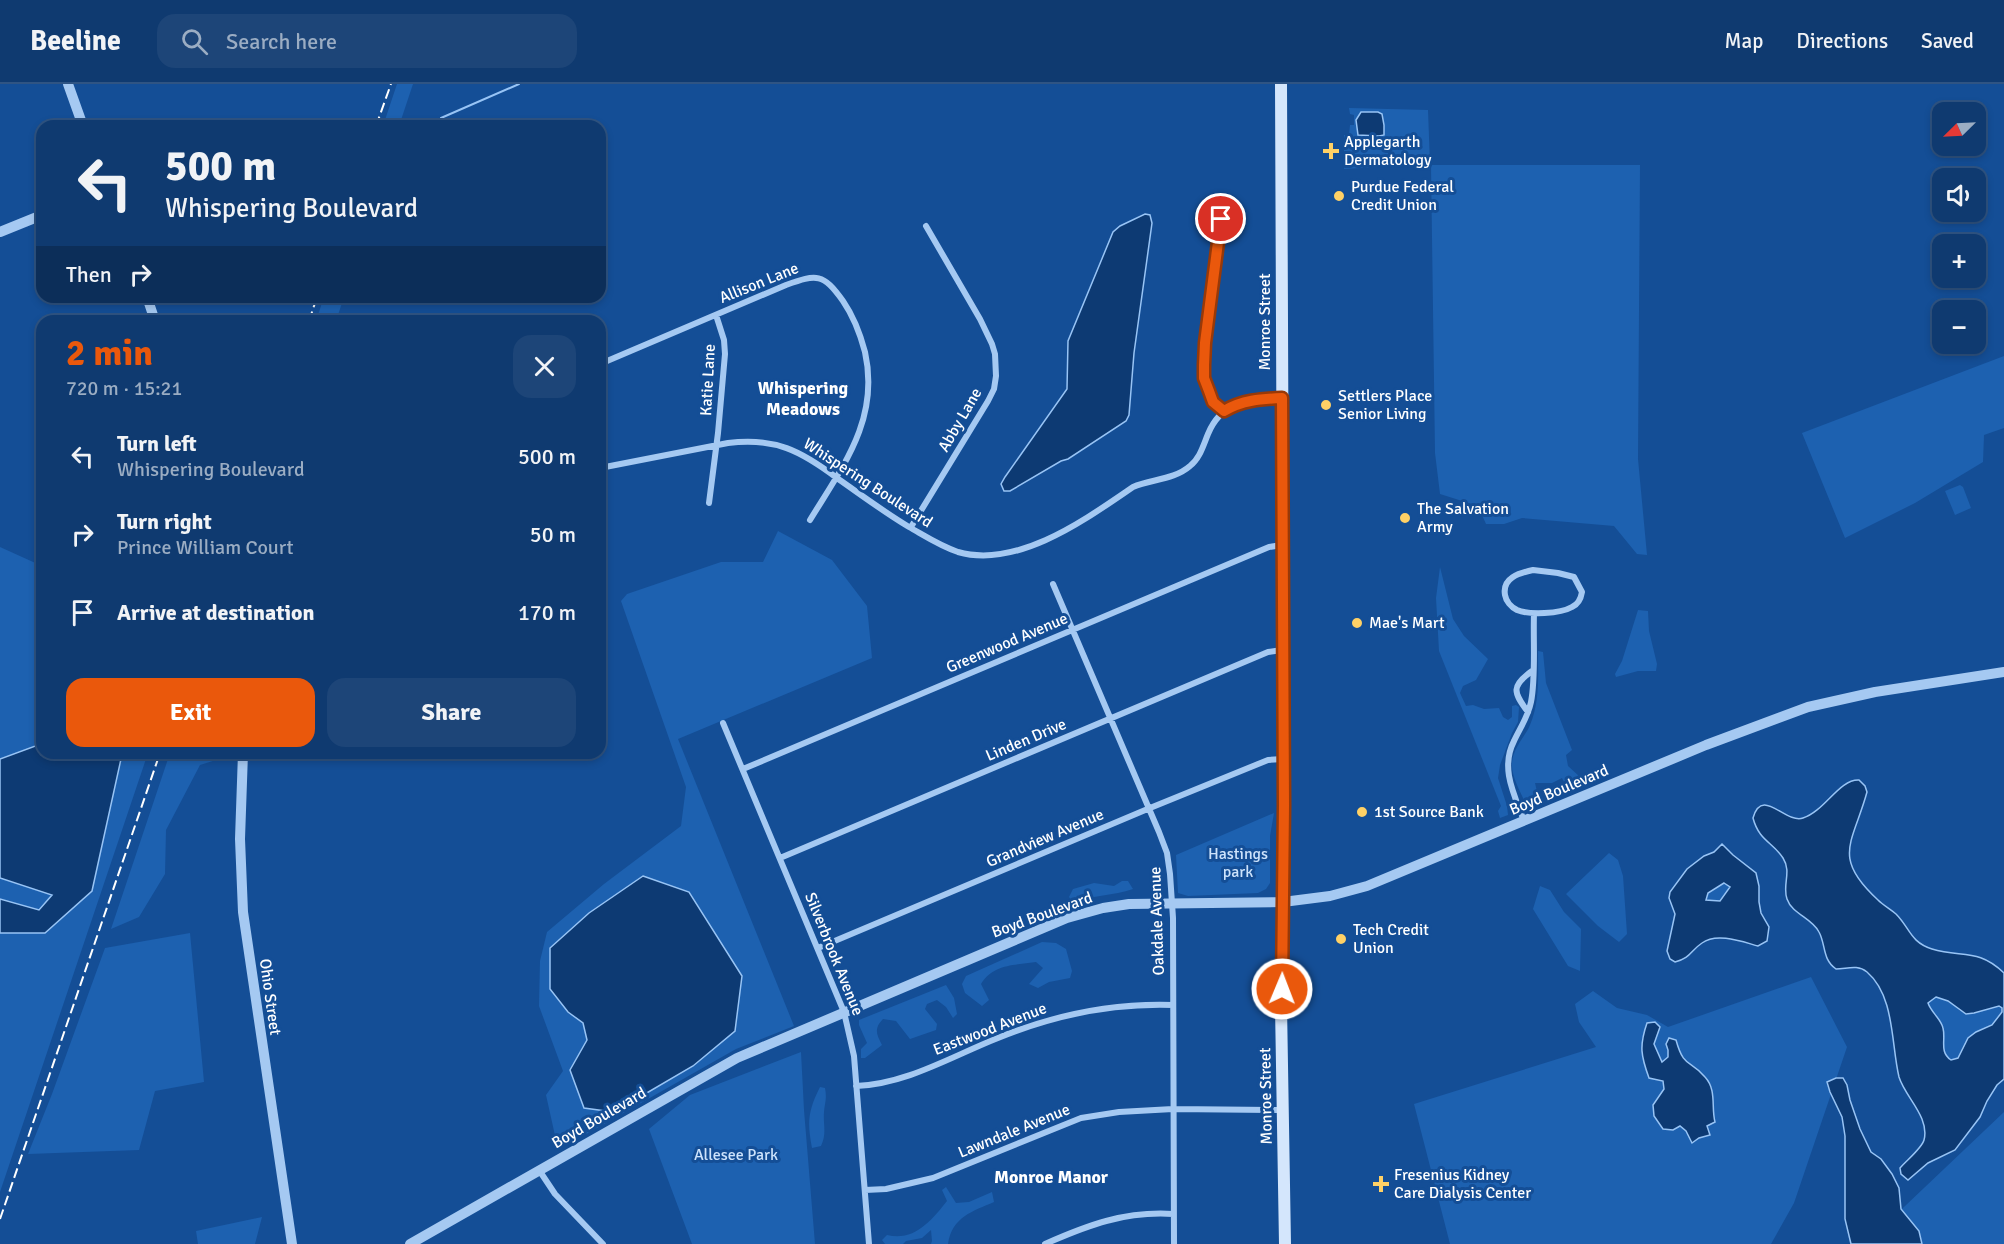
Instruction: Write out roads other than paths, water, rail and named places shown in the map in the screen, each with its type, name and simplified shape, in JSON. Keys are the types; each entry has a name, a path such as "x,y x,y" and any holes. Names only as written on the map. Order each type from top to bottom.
{"main road":[{"name":"Monroe Street","path":"1281,84 1283,759 1281,1006 1285,1244"}],"street":[{"path":"68,84 81,120"},
{"path":"0,232 36,217"},
{"path":"1221,219 1205,343 1204,378 1213,402 1224,411 1235,404 1257,399 1282,398"},
{"name":"Abby Lane","path":"911,527 988,401 994,389 996,376 995,354 987,333 926,226"},
{"name":"Allison Lane","path":"606,361 786,285 810,277 824,280 839,296 858,329 869,377 861,428 850,453 810,520"},
{"name":"Katie Lane","path":"709,503 725,354 724,339 716,315"},
{"name":"Whispering Boulevard","path":"606,467 748,441 785,447 806,456 878,508 941,545 968,554 1004,553 1025,549 1071,529 1133,487 1182,472 1197,459 1211,426 1218,415 1224,411"},
{"name":"Greenwood Avenue","path":"743,769 1269,547 1282,545"},
{"path":"1533,570 1574,577 1582,592 1579,601 1572,608 1533,614 1512,607 1507,600 1505,590 1508,580 1519,573 1533,570"},
{"name":"Oakdale Avenue","path":"1053,584 1150,808 1167,854 1170,874 1173,1005 1174,1244"},
{"path":"1524,821 1510,785 1507,760 1513,742 1524,724 1531,701 1533,614"},
{"name":"Linden Drive","path":"780,858 1268,652 1282,650"},
{"path":"1528,712 1516,694 1516,687 1521,679 1532,671"},
{"name":"Boyd Boulevard","path":"410,1244 736,1058 1067,918 1103,908 1129,904 1283,902 1330,896 1367,886 1717,741 1809,707 1875,692 2004,672"},
{"name":"Silverbrook Avenue","path":"723,723 844,1012 854,1056 869,1244"},
{"name":"Ohio Street","path":"243,759 240,839 243,912 292,1244"},
{"name":"Grandview Avenue","path":"818,948 1268,760 1283,759"},
{"name":"Eastwood Avenue","path":"856,1086 874,1086 894,1081 1030,1025 1062,1016 1120,1007 1173,1005"},
{"name":"Lawndale Avenue","path":"865,1190 886,1189 933,1178 1081,1118 1119,1112 1173,1109 1283,1110"},
{"path":"539,1170 555,1194 603,1244"},
{"path":"1045,1244 1099,1222 1122,1216 1173,1214"}],"waterway":[{"path":"441,118 519,84"}],"railway":[{"path":"378,120 391,84"},
{"path":"311,315 315,303"},
{"path":"0,1219 158,759"}],"place":[{"name":"Applegarth Dermatology","path":"1331,151"},
{"name":"Purdue Federal Credit Union","path":"1339,196"},
{"name":"Settlers Place Senior Living","path":"1326,405"},
{"name":"The Salvation Army","path":"1405,518"},
{"name":"Mae's Mart","path":"1357,623"},
{"name":"1st Source Bank","path":"1362,812"},
{"name":"Tech Credit Union","path":"1341,939"},
{"name":"Fresenius Kidney Care Dialysis Center","path":"1381,1184"}],"district":[{"name":"Whispering Meadows","path":"803,398"},
{"name":"Monroe Manor","path":"1051,1177"}],"park label":[{"name":"Hastings park","path":"1238,863"},
{"name":"Allesee Park","path":"736,1155"}]}
